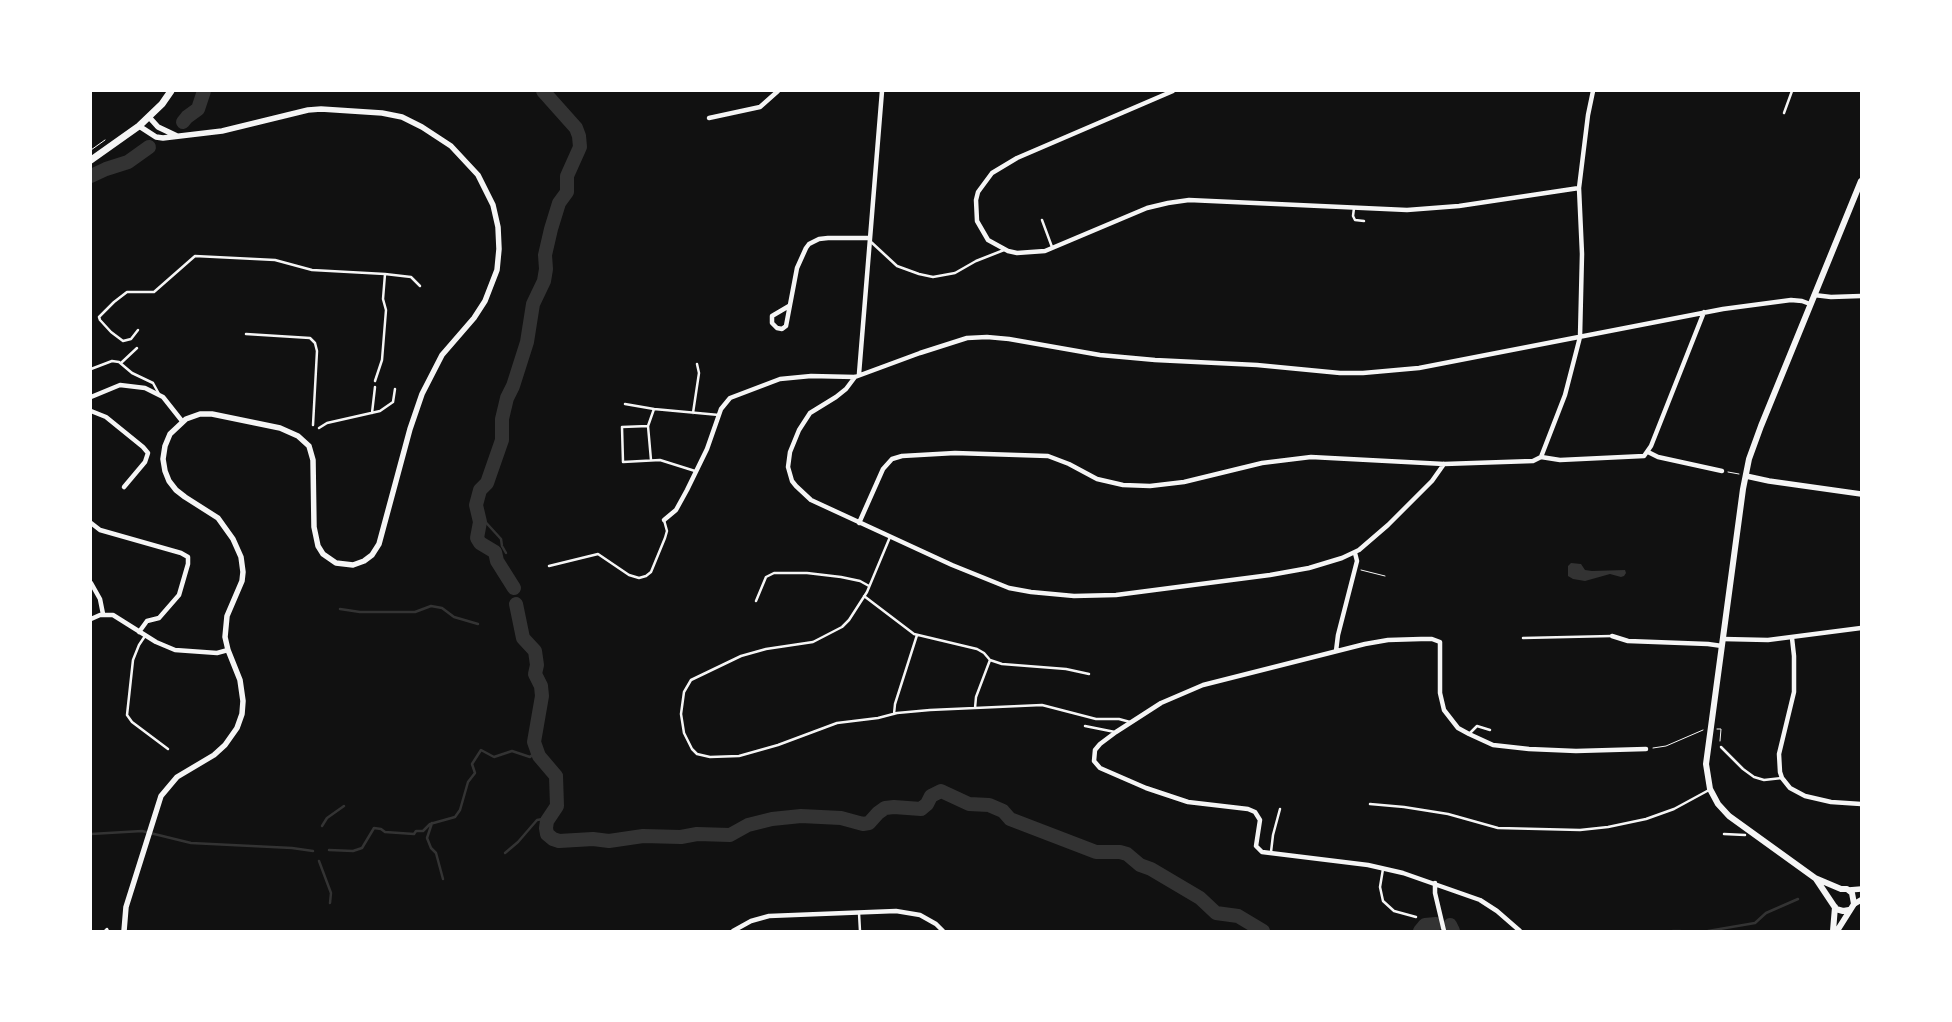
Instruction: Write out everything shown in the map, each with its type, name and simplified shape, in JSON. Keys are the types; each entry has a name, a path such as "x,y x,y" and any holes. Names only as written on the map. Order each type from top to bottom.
{"main road":[{"path":"91,160 139,126 171,91"},
{"path":"1837,931 1849,910 1857,902 1854,895 1849,890 1816,878 1729,816 1718,804 1710,789 1707,776 1707,756 1746,476 1758,431 1861,181"},
{"path":"1816,878 1833,904 1843,911 1849,910"},
{"path":"1833,931 1833,894 1841,888"}],"street":[{"path":"709,118 722,117 760,107 778,91"},
{"path":"882,91 857,375 846,389 836,397 810,412 794,440 788,467 792,481 805,496 952,565 1009,588 1074,596 1116,595 1270,575 1309,568 1342,558 1354,553 1388,525 1432,482 1444,464"},
{"path":"1173,91 1017,158 992,173 978,192 976,207 976,221 988,240 1004,250 1016,253 1036,252 1052,248 1125,216 1168,203 1189,200 1354,208 1428,209 1579,188"},
{"path":"1541,457 1565,395 1580,337 1582,239 1579,188 1592,91"},
{"path":"124,931 128,900 157,805 164,792 184,772 220,750 237,728 242,714 243,695 225,637 226,623 242,581 242,561 237,546 221,520 176,490 166,476 163,459 165,446 170,434 182,421 200,414 217,414 280,428 298,436 309,446 313,460 314,527 318,546 324,554 336,562 353,564 364,561 372,555 379,544 410,429 424,389 442,355 474,318 490,291 497,270 499,237 493,204 484,184 471,166 445,142 416,123 402,117 382,113 321,109 229,129 158,138 139,126"},
{"path":"149,117 158,126 177,136"},
{"path":"789,306 772,316 772,323 777,328 782,329 786,326 797,268 809,244 828,238 869,239"},
{"path":"1814,295 1831,297 1861,296"},
{"path":"664,520 676,510 707,450 723,405 730,398 780,379 857,375 960,339 977,337 1009,339 1100,355 1155,360 1363,373 1419,368 1704,312 1791,300 1802,300 1810,304"},
{"path":"859,523 883,469 892,458 902,456 955,454 1048,456 1070,464 1097,479 1123,485 1150,486 1184,482 1262,463 1293,458 1311,457 1444,464 1533,461 1541,457 1560,460 1644,456 1648,452 1704,312"},
{"path":"91,397 113,387 126,385 145,388 159,394 169,403 182,421"},
{"path":"91,411 106,417 148,452 145,462 124,487"},
{"path":"1648,452 1658,457 1722,471"},
{"path":"1746,476 1861,494"},
{"path":"91,523 100,530 182,553 188,558 179,595 159,618 147,621 138,632"},
{"path":"1336,650 1356,568 1357,559 1354,553"},
{"path":"91,583 100,599 103,614"},
{"path":"91,619 103,614 117,617 162,646 182,651 217,653 228,650"},
{"path":"1612,636 1628,642 1708,644 1792,638 1861,628"},
{"path":"1792,638 1794,692 1779,754 1779,767 1782,778 1790,788 1805,796 1831,802 1861,804"},
{"path":"1520,931 1497,911 1480,900 1435,883 1383,869 1323,859 1262,852 1256,846 1260,820 1255,812 1242,808 1198,804 1172,798 1140,786 1096,765 1094,761 1095,750 1100,744 1130,722 1161,703 1186,691 1336,650 1388,640 1432,639 1440,642 1440,694 1444,710 1458,728 1469,734 1493,745 1529,749 1576,751 1646,749"},
{"path":"1435,883 1435,893 1444,931"},
{"path":"1849,890 1861,889"},
{"path":"733,931 751,921 769,916 896,911 909,912 930,920 943,931"}],"lane":[{"path":"1784,113 1792,91"},
{"path":"1354,208 1353,216 1355,220 1364,221"},
{"path":"1042,220 1052,248"},
{"path":"869,239 897,266 933,277 954,273 1004,250"},
{"path":"138,330 131,339 126,341 120,340 105,327 99,317 127,292 154,292 195,256 275,260 312,270 411,277 420,286"},
{"path":"375,381 382,360 386,310 383,299 385,274"},
{"path":"246,334 310,338 315,342 317,351 313,425"},
{"path":"121,364 137,348"},
{"path":"91,369 112,361 121,364 132,373 153,384 159,394"},
{"path":"693,413 699,373 697,364"},
{"path":"372,413 375,387"},
{"path":"319,428 390,406 393,402 395,389"},
{"path":"625,404 654,409 719,415"},
{"path":"651,460 648,426 654,409"},
{"path":"648,426 622,427 624,462 651,460 680,465 697,471"},
{"path":"549,566 598,554 629,575 639,578 646,576 651,572 668,531 664,520"},
{"path":"890,537 864,596 843,626 820,640 766,649 741,656 691,680 682,698 681,718 684,734 697,754 710,757 732,757 757,751 837,723 894,714 975,708 1042,705 1096,719 1119,719 1130,722"},
{"path":"756,601 766,577 774,573 807,573 841,577 860,581 869,586"},
{"path":"864,596 917,635 977,649 990,660 1012,666 1061,669 1089,674"},
{"path":"894,714 895,704 917,635"},
{"path":"145,636 139,644 133,660 127,715 132,722 168,748"},
{"path":"1523,638 1612,636"},
{"path":"975,708 976,697 990,660"},
{"path":"1085,726 1116,732"},
{"path":"1469,734 1477,726 1490,730"},
{"path":"1721,747 1743,770 1754,777 1764,780 1782,778"},
{"path":"1370,804 1448,814 1498,828 1580,830 1608,827 1646,819 1674,808 1710,789"},
{"path":"1271,854 1273,835 1280,809"},
{"path":"1724,834 1745,835"},
{"path":"1383,869 1380,888 1383,901 1394,911 1416,917"},
{"path":"859,912 860,931"}],"path":[{"path":"91,150 106,139"},
{"path":"1722,471 1746,476"},
{"path":"1356,568 1384,576"},
{"path":"1717,729 1721,729 1721,747"},
{"path":"1646,749 1666,746 1704,730"}],"shaded area":[{"path":"1571,563 1581,564 1585,570 1625,570 1626,573 1621,577 1610,574 1585,581 1573,579 1568,576 1568,566"}],"waterway":[{"path":"183,122 198,109 204,91"},
{"path":"514,588 497,561 495,552 480,543 477,538 480,522 476,505 480,490 487,483 502,440 502,419 507,398 513,386 527,342 533,304 544,281 546,269 545,255 551,229 559,203 567,192 567,176 580,147 576,128 543,91"},
{"path":"91,176 128,162 149,147"},
{"path":"480,516 501,539 506,553"},
{"path":"516,604 523,638 535,651 537,665 535,674 541,686 542,696 534,742 539,756 556,776 557,806 547,821 546,828 547,834 553,839 559,841 593,839 609,841 643,836 730,835 748,825 772,819 801,816 841,818 863,824 869,823 885,808 921,809 927,804 931,796 941,791 969,804 989,805 1003,811 1010,819 1096,852 1120,852 1127,854 1140,865 1151,869 1200,898 1216,913 1238,916 1263,931"},
{"path":"340,609 360,612 415,612 431,606 442,608 454,617 478,624"},
{"path":"329,850 353,851 362,848 374,828 385,832 414,834 416,831 423,831 430,824 455,817 460,810 468,782 475,773 472,764 481,750 494,757 512,751 530,757 537,751"},
{"path":"322,826 327,818 344,806"},
{"path":"505,853 518,842 537,820 549,818"},
{"path":"432,823 427,838 431,848 436,853 443,879"},
{"path":"91,834 142,831 191,843 292,848 313,851"},
{"path":"319,861 331,893 330,903"},
{"path":"1708,931 1755,923 1766,913 1798,899"},
{"path":"1420,931 1425,925 1436,924"},
{"path":"1450,925 1453,931"},
{"path":"1673,931 1680,931"}]}
